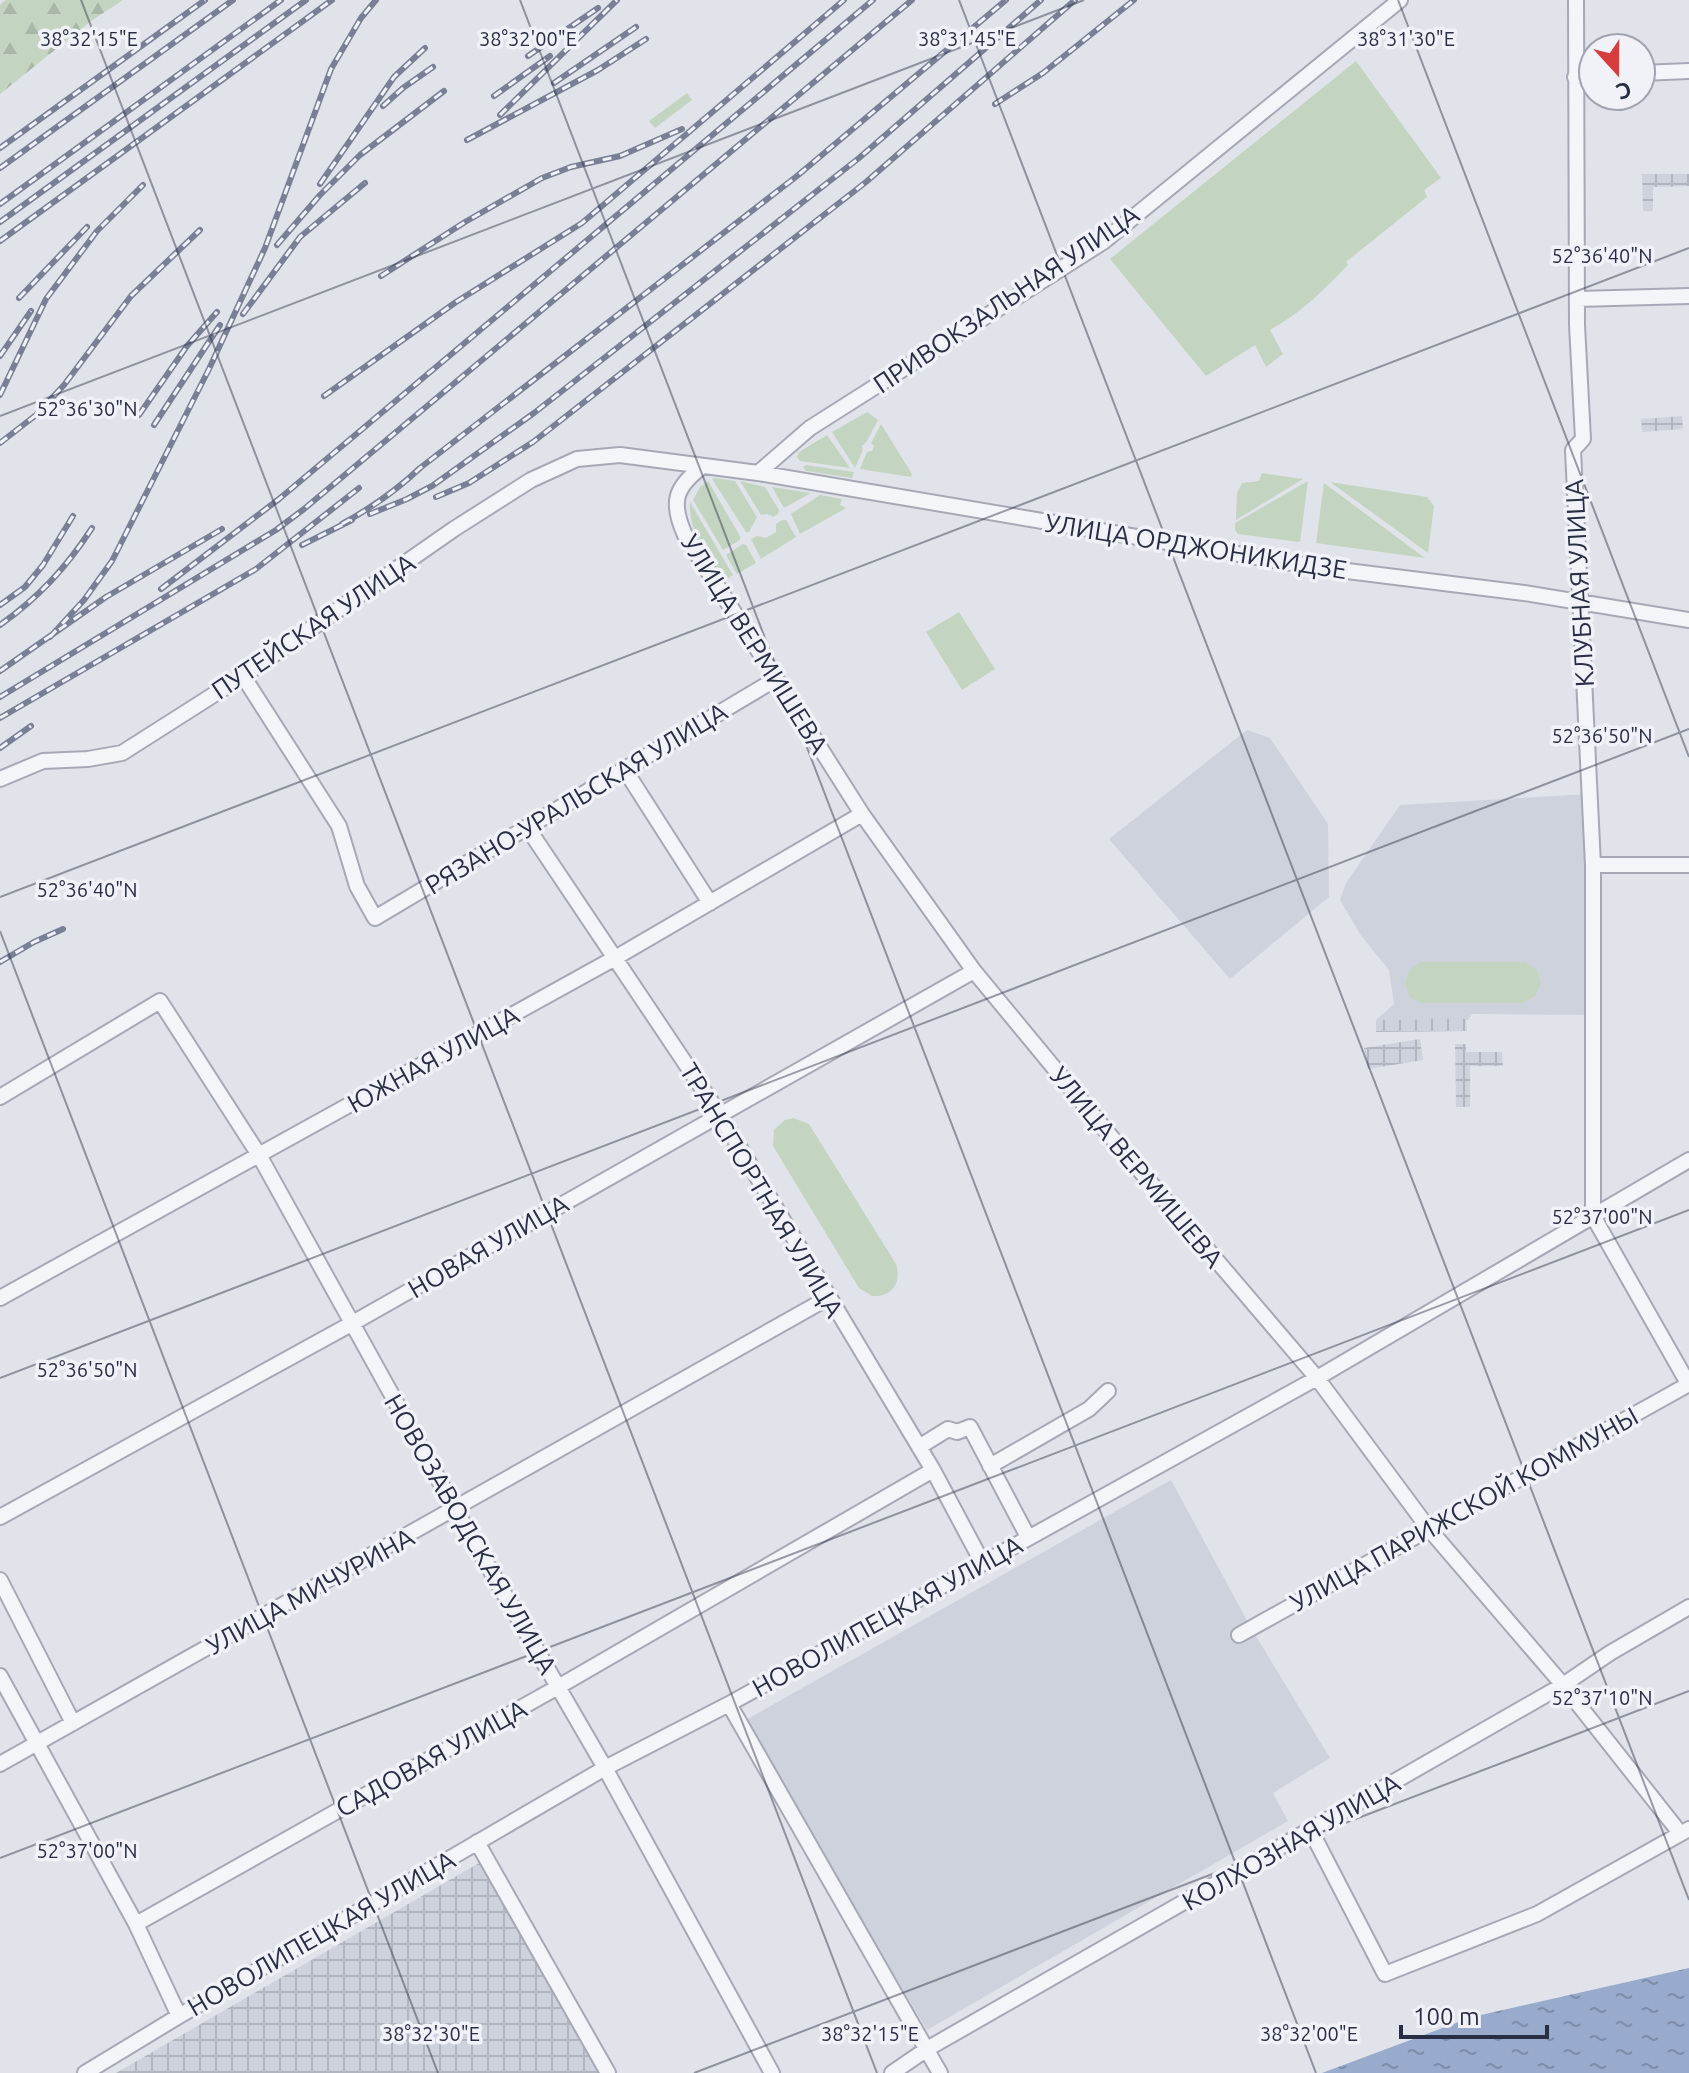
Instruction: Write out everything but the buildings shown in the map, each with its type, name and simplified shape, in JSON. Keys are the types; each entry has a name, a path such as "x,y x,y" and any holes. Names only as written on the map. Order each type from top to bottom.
{"street":[{"name":"ПРИВОКЗАЛЬНАЯ УЛИЦА","path":"758,473 810,428 1103,242 1400,0"},
{"name":"КЛУБНАЯ УЛИЦА","path":"1576,0 1577,299 1583,439 1573,450 1593,865 1593,1216 1689,1385"},
{"path":"1657,72 1689,71"},
{"path":"1577,299 1689,296"},
{"name":"ПУТЕЙСКАЯ УЛИЦА","path":"0,779 43,761 88,759 122,753 243,676 454,529 531,480 577,459 620,455 703,466"},
{"name":"УЛИЦА ОРДЖОНИКИДЗЕ","path":"703,466 1315,567 1524,593 1689,620"},
{"name":"УЛИЦА ВЕРМИШЕВА","path":"703,466 683,481 676,501 677,519 685,535 862,814 974,971 1116,1144 1317,1378 1429,1529 1685,1831"},
{"name":"РЯЗАНО-УРАЛЬСКАЯ УЛИЦА","path":"243,676 339,826 357,886 375,918 776,679"},
{"path":"625,770 710,903"},
{"name":"ЮЖНАЯ УЛИЦА","path":"0,1298 615,958 862,814"},
{"name":"ТРАНСПОРТНАЯ УЛИЦА","path":"527,827 720,1115 933,1470 982,1562"},
{"path":"1593,865 1689,865"},
{"name":"НОВАЯ УЛИЦА","path":"0,1517 351,1324 974,971"},
{"name":"НОВОЗАВОДСКАЯ УЛИЦА","path":"0,1097 160,1001 259,1155 455,1509 605,1768 772,2073"},
{"name":"НОВОЛИПЕЦКАЯ УЛИЦА","path":"85,2073 605,1768 729,1704 1317,1378 1689,1160"},
{"name":"УЛИЦА МИЧУРИНА","path":"0,1764 828,1298"},
{"name":"УЛИЦА ПАРИЖСКОЙ КОММУНЫ","path":"1239,1635 1689,1385"},
{"path":"990,1466 1089,1409 1108,1391"},
{"path":"919,1447 948,1429 957,1432 970,1427 1028,1537"},
{"name":"САДОВАЯ УЛИЦА","path":"136,1924 558,1687 933,1470"},
{"path":"0,1580 73,1723"},
{"name":"КОЛХОЗНАЯ УЛИЦА","path":"892,2073 927,2049 1563,1685 1610,1653 1689,1607"},
{"path":"0,1676 136,1924 179,2016"},
{"path":"729,1704 940,2073"},
{"path":"1311,1831 1385,1974 1537,1914 1685,1831"},
{"path":"477,1842 608,2073"}],"shaded area":[{"path":"1642,174 1689,174 1689,186 1653,187 1653,211 1643,211"},
{"path":"1682,416 1683,429 1642,432 1641,419"},
{"path":"1247,730 1270,738 1328,824 1329,897 1230,979 1109,839"},
{"path":"1589,794 1593,1015 1472,1014 1468,1020 1376,1020 1394,1004 1389,970 1362,937 1340,900 1346,883 1400,805"},
{"path":"1466,1019 1467,1031 1376,1032 1376,1020"},
{"path":"1420,1039 1423,1060 1368,1069 1364,1048"},
{"path":"1455,1044 1466,1044 1466,1052 1502,1052 1503,1066 1470,1066 1470,1107 1456,1107"},
{"path":"1171,1480 1251,1628 1330,1758 1273,1793 1288,1821 927,2030 744,1721"},
{"path":"486,1859 606,2073 116,2073"}],"green space":[{"path":"5,0 123,0 91,21 0,94 0,5"},
{"path":"1356,61 1441,178 1424,190 1427,197 1346,262 1348,265 1312,300 1270,330 1283,354 1266,367 1255,345 1206,376 1110,259"},
{"path":"687,93 692,100 655,128 649,121"},
{"path":"867,412 878,420 862,446 855,468 832,432"},
{"path":"881,424 911,477 860,469 867,452 872,451 874,446 871,443"},
{"path":"827,435 850,468 800,461 797,457 799,452"},
{"path":"803,467 854,472 852,478 806,471"},
{"path":"1262,473 1303,479 1236,520 1237,493 1242,483 1259,481"},
{"path":"712,479 735,481 757,517 749,532 746,532"},
{"path":"708,481 740,536 740,540 723,550 693,500 700,487"},
{"path":"740,481 765,487 779,510 778,514 773,517 761,515"},
{"path":"1308,481 1300,542 1238,534 1235,530 1235,523"},
{"path":"1330,482 1427,497 1434,506 1428,553"},
{"path":"1324,483 1425,558 1316,543"},
{"path":"772,487 811,493 784,508"},
{"path":"820,495 842,499 840,505 846,508 800,534 791,514"},
{"path":"690,502 733,575 724,581 696,534"},
{"path":"786,520 796,537 761,559 751,539 757,536 766,538 776,532 776,524"},
{"path":"743,544 756,563 737,574 726,555"},
{"path":"959,612 995,669 962,690 926,632"},
{"path":"1421,962 1525,962 1537,970 1541,983 1535,996 1522,1003 1421,1003 1410,997 1405,984 1409,970"},
{"path":"793,1118 809,1124 896,1264 896,1283 885,1294 872,1296 859,1288 773,1146 774,1130 785,1120"}],"water":[{"path":"1689,1968 1689,2073 1322,2073 1472,2017"}],"railway":[{"path":"0,148 205,0"},
{"path":"0,168 233,0"},
{"path":"0,204 281,0"},
{"path":"0,222 306,0"},
{"path":"0,241 332,0"},
{"path":"50,637 84,600 112,561 209,369 265,248 331,69 361,18 376,0"},
{"path":"500,115 617,0"},
{"path":"324,396 456,302 582,223 844,0"},
{"path":"161,589 279,499 873,0"},
{"path":"0,697 276,530 304,509 912,0"},
{"path":"342,524 392,492 797,176 1006,0"},
{"path":"370,514 432,486 534,413 859,158 1041,0"},
{"path":"436,497 469,483 533,442 866,182 1075,0"},
{"path":"995,104 1043,73 1134,0"},
{"path":"528,56 598,8"},
{"path":"554,83 636,27"},
{"path":"467,140 598,70 646,39"},
{"path":"320,184 394,77 425,48"},
{"path":"494,96 550,56"},
{"path":"383,106 433,67"},
{"path":"277,245 360,155 444,91"},
{"path":"381,276 465,222 542,178 571,167 620,156 682,129"},
{"path":"243,314 300,237 365,183"},
{"path":"0,395 46,299 97,231 143,185"},
{"path":"19,298 87,227"},
{"path":"0,443 36,415 64,385 131,296 200,230"},
{"path":"0,356 31,311"},
{"path":"139,415 187,346 217,312"},
{"path":"154,425 220,325"},
{"path":"0,718 256,569 359,488"},
{"path":"0,605 25,587 43,565 73,516"},
{"path":"302,545 352,520"},
{"path":"0,625 50,581 92,528"},
{"path":"0,671 106,597 222,529"},
{"path":"0,748 31,726"},
{"path":"0,962 63,929"}]}
